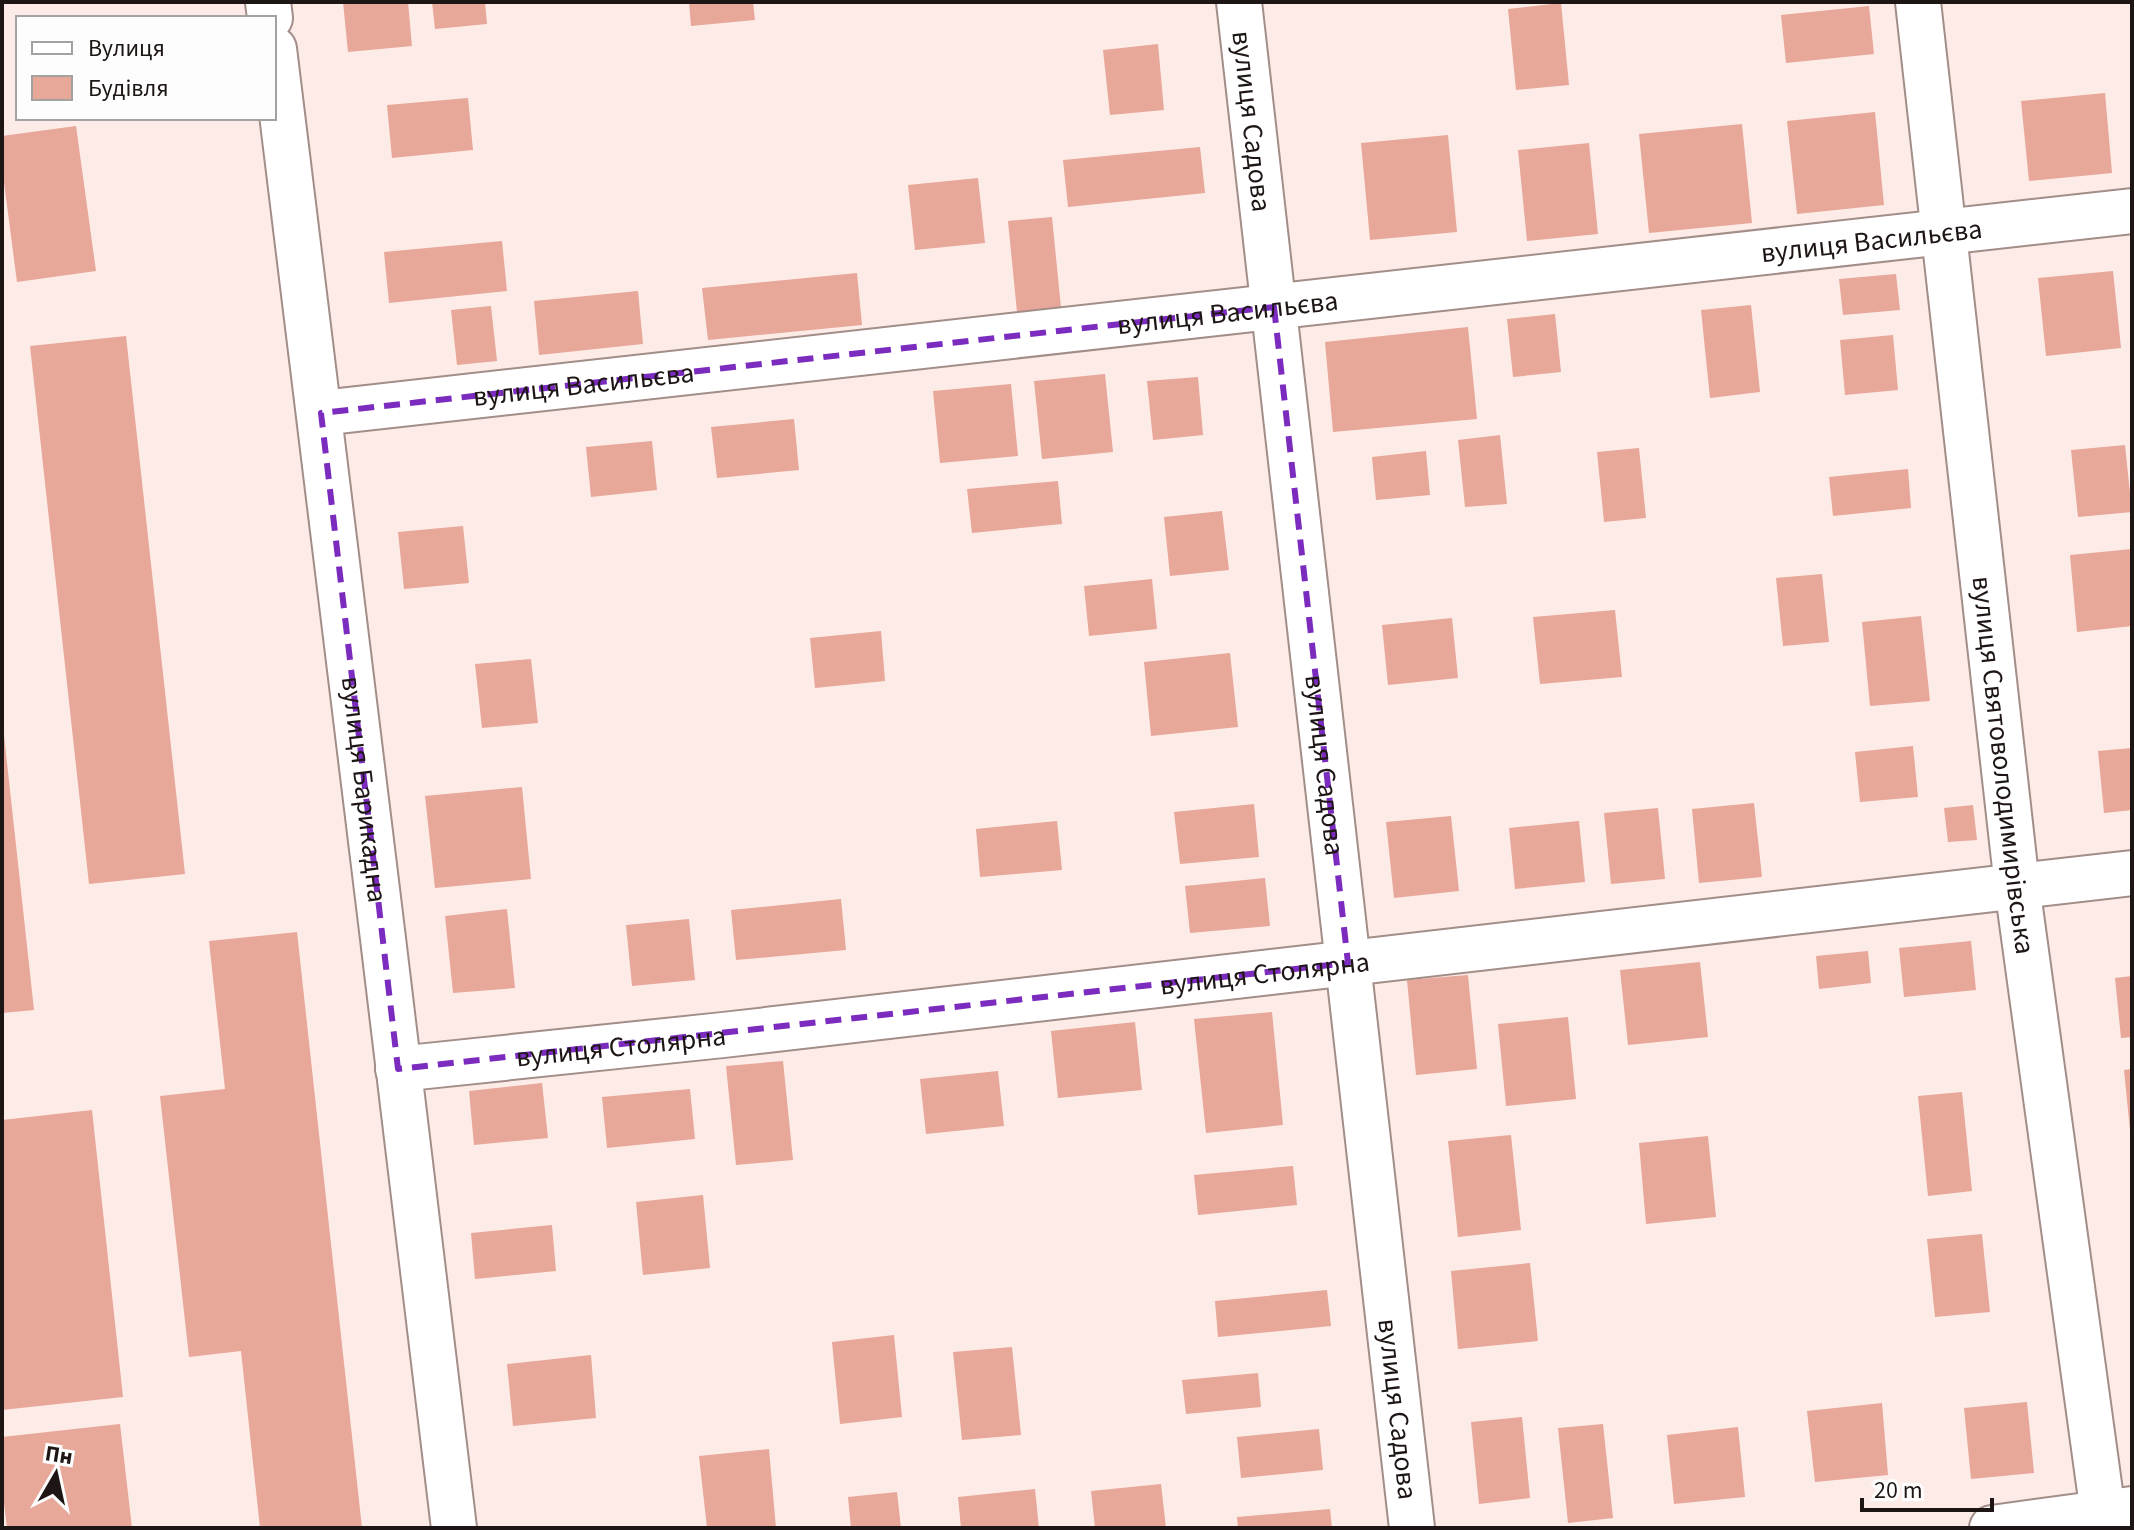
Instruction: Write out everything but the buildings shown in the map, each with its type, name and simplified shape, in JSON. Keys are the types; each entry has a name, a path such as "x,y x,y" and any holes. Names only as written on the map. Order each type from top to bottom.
{"street":[{"name":"вулиця Садова","path":"1239,2 1412,1528"},
{"name":"вулиця Святоволодимирівська","path":"1918,2 2017,886 2114,1517"},
{"name":"вулиця Барикадна","path":"276,64 321,413 454,1528"},
{"name":"вулиця Васильєва","path":"321,413 2132,211"},
{"name":"вулиця Столярна","path":"398,1069 723,1035 2132,873"},
{"path":"1992,1528 2114,1517"}],"highlighted area":[{"path":"1274,307 1348,963 398,1069 321,413"}]}
